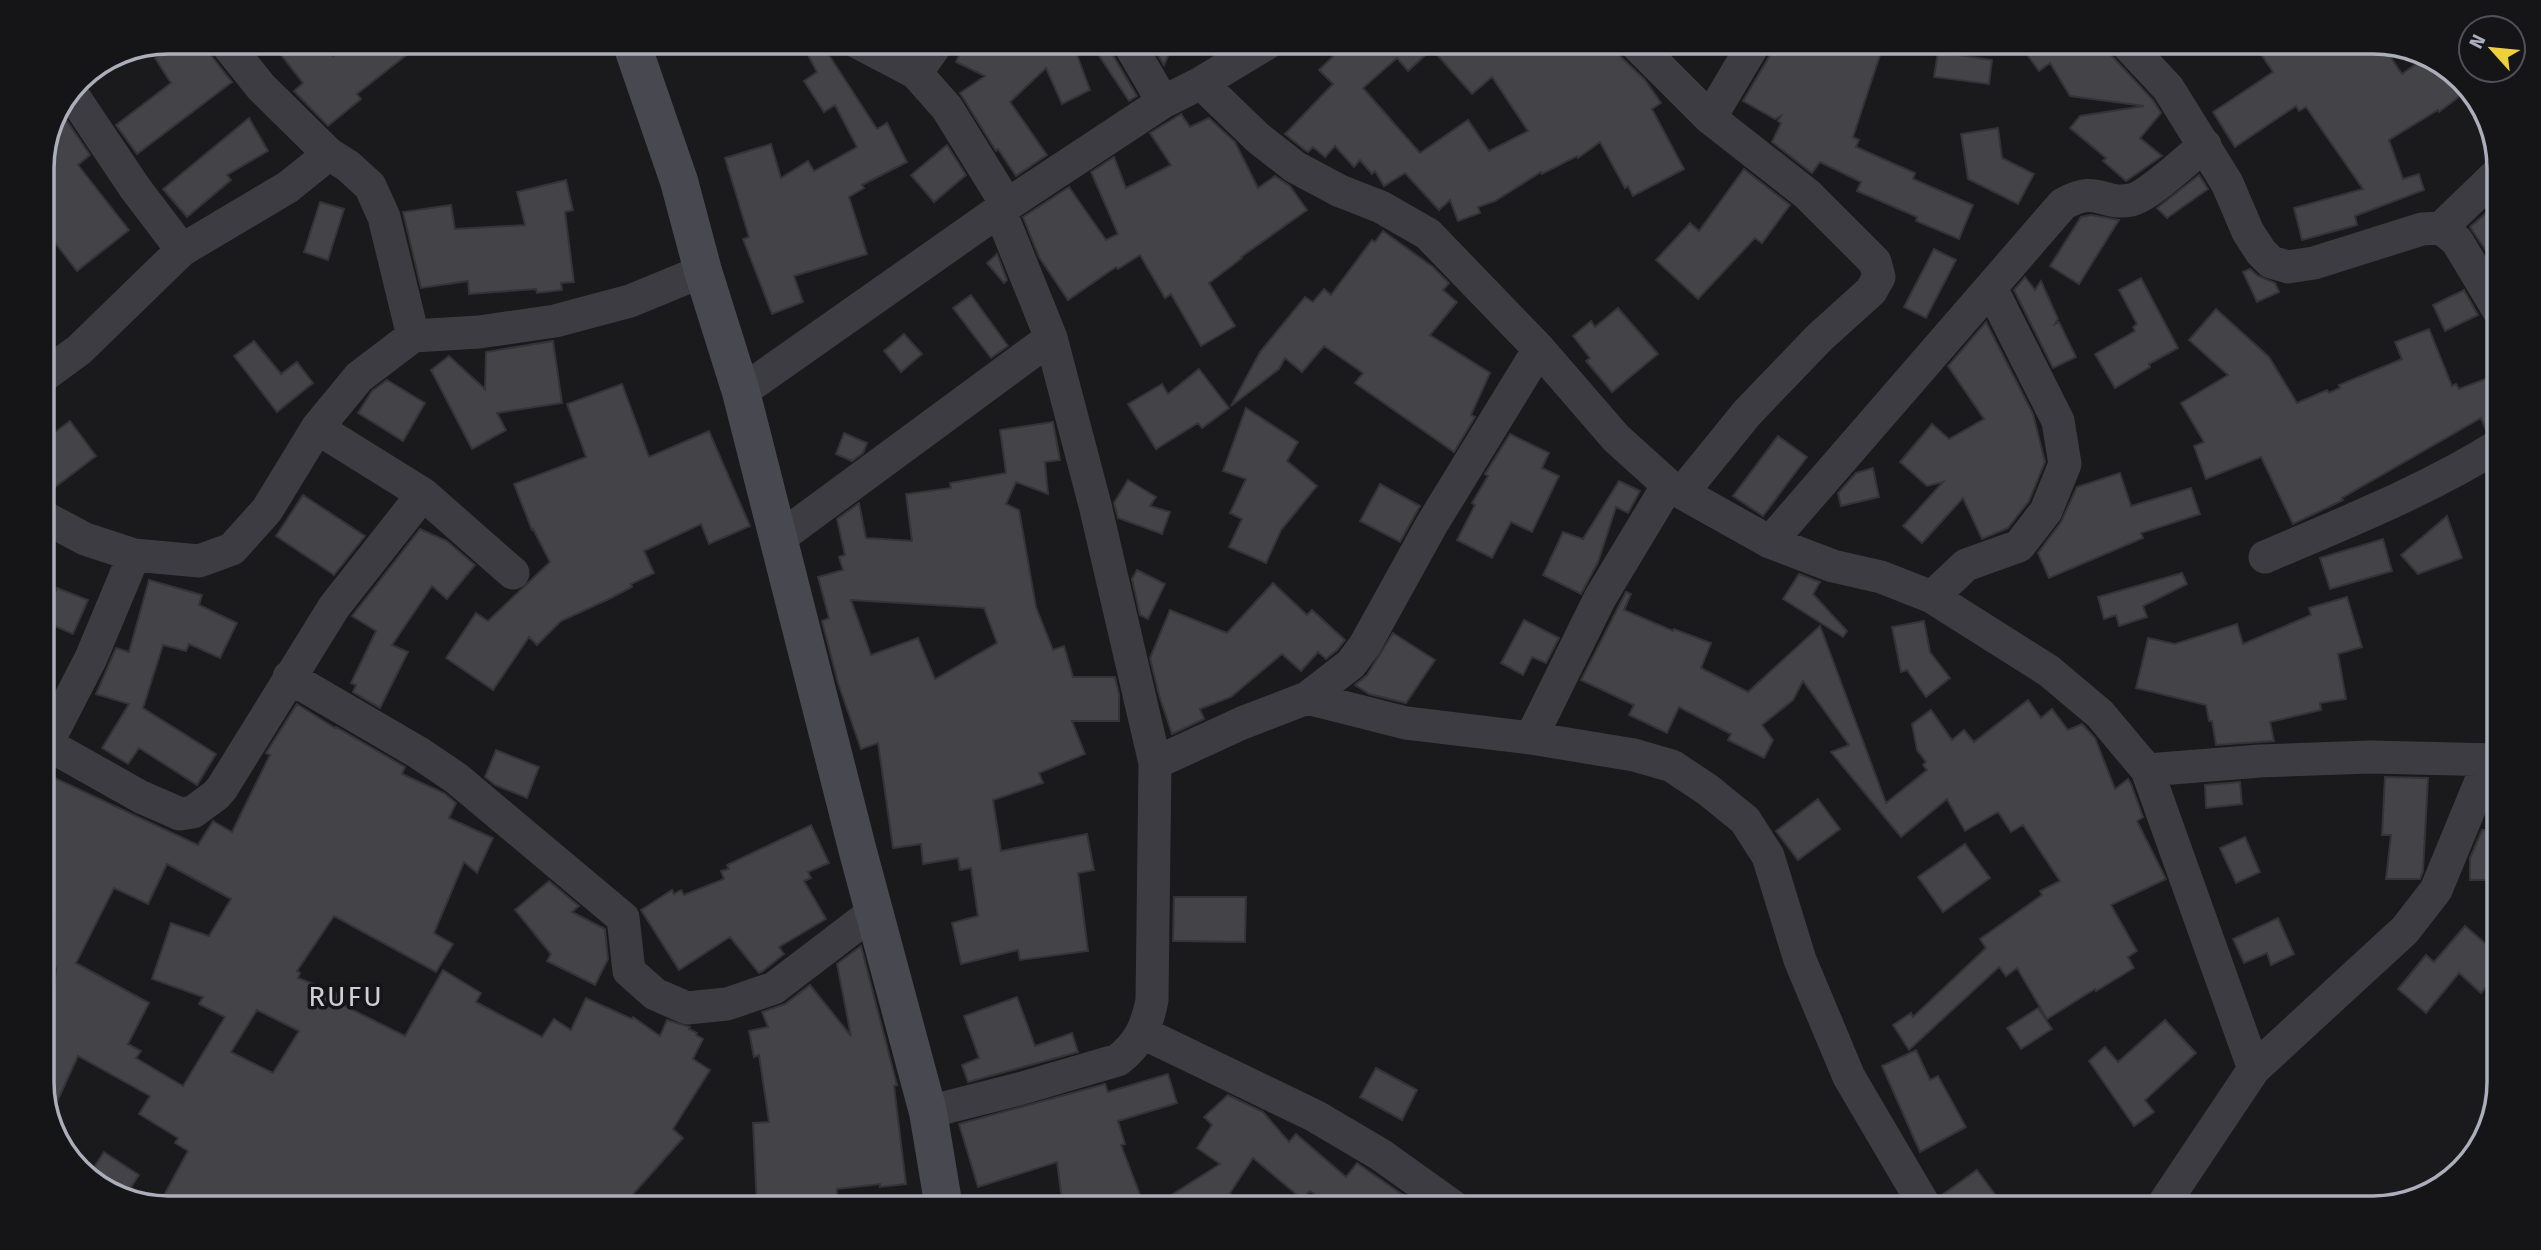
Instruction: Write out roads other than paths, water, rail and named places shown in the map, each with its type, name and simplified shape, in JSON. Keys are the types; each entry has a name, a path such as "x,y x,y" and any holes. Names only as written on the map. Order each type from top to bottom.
{"street":[{"path":"235,54 261,87 328,154 370,186 384,217 413,336"},
{"path":"635,54 679,181 703,271 741,392 928,1112 942,1196"},
{"path":"881,54 916,72 947,108 1004,208 1051,338 1098,519 1155,763 1152,1000 1143,1033 1118,1060 928,1112"},
{"path":"916,72 929,54"},
{"path":"1135,54 1164,102"},
{"path":"741,392 1004,208 1164,102 1249,54"},
{"path":"1531,738 1600,598 1675,489 1819,338 1871,291 1879,277 1875,262 1807,194 1710,118 1646,54"},
{"path":"1710,118 1748,54"},
{"path":"2136,54 2168,88 2205,145 2227,183 2249,232 2261,252 2271,262 2288,267 2314,263 2422,229 2441,228 2487,184"},
{"path":"1201,83 1258,138 1294,167 1340,191 1381,207 1429,234 1539,349 1616,438 1675,489 1770,542 1833,566 1881,578 1932,597 2049,671 2100,714 2147,771 2254,1069"},
{"path":"77,101 135,188 182,250"},
{"path":"1770,542 2063,204 2078,195 2089,194 2132,200 2205,145"},
{"path":"54,368 79,350 182,250 288,187 328,154"},
{"path":"2441,228 2457,241 2487,291"},
{"path":"54,522 85,539 134,555 199,561 232,549 267,510 317,428 359,377 413,336 479,332 555,321 630,301 703,271"},
{"path":"1932,597 1966,565 2019,546 2046,511 2065,464 2058,421 1991,288"},
{"path":"778,539 1051,338"},
{"path":"1155,763 1242,723 1307,698 1351,664 1365,645 1432,524 1539,349"},
{"path":"317,428 423,494 513,573"},
{"path":"2265,557 2395,501 2487,452"},
{"path":"54,754 180,814 193,812 216,795 334,607 423,494"},
{"path":"54,731 91,658 134,555"},
{"path":"289,677 419,753 456,778 622,918 629,971 655,993 687,1008 727,1004 774,988 874,911"},
{"path":"1307,698 1406,723 1531,738 1634,755 1672,766 1708,790 1745,820 1768,856 1800,960 1849,1077 1919,1196"},
{"path":"2147,771 2260,761 2370,757 2487,759"},
{"path":"2169,1196 2254,1069 2405,930 2436,890 2487,775"},
{"path":"1143,1033 1315,1116 1381,1155 1438,1196"}],"district":[{"name":"RUFU","path":"346,996"}]}
